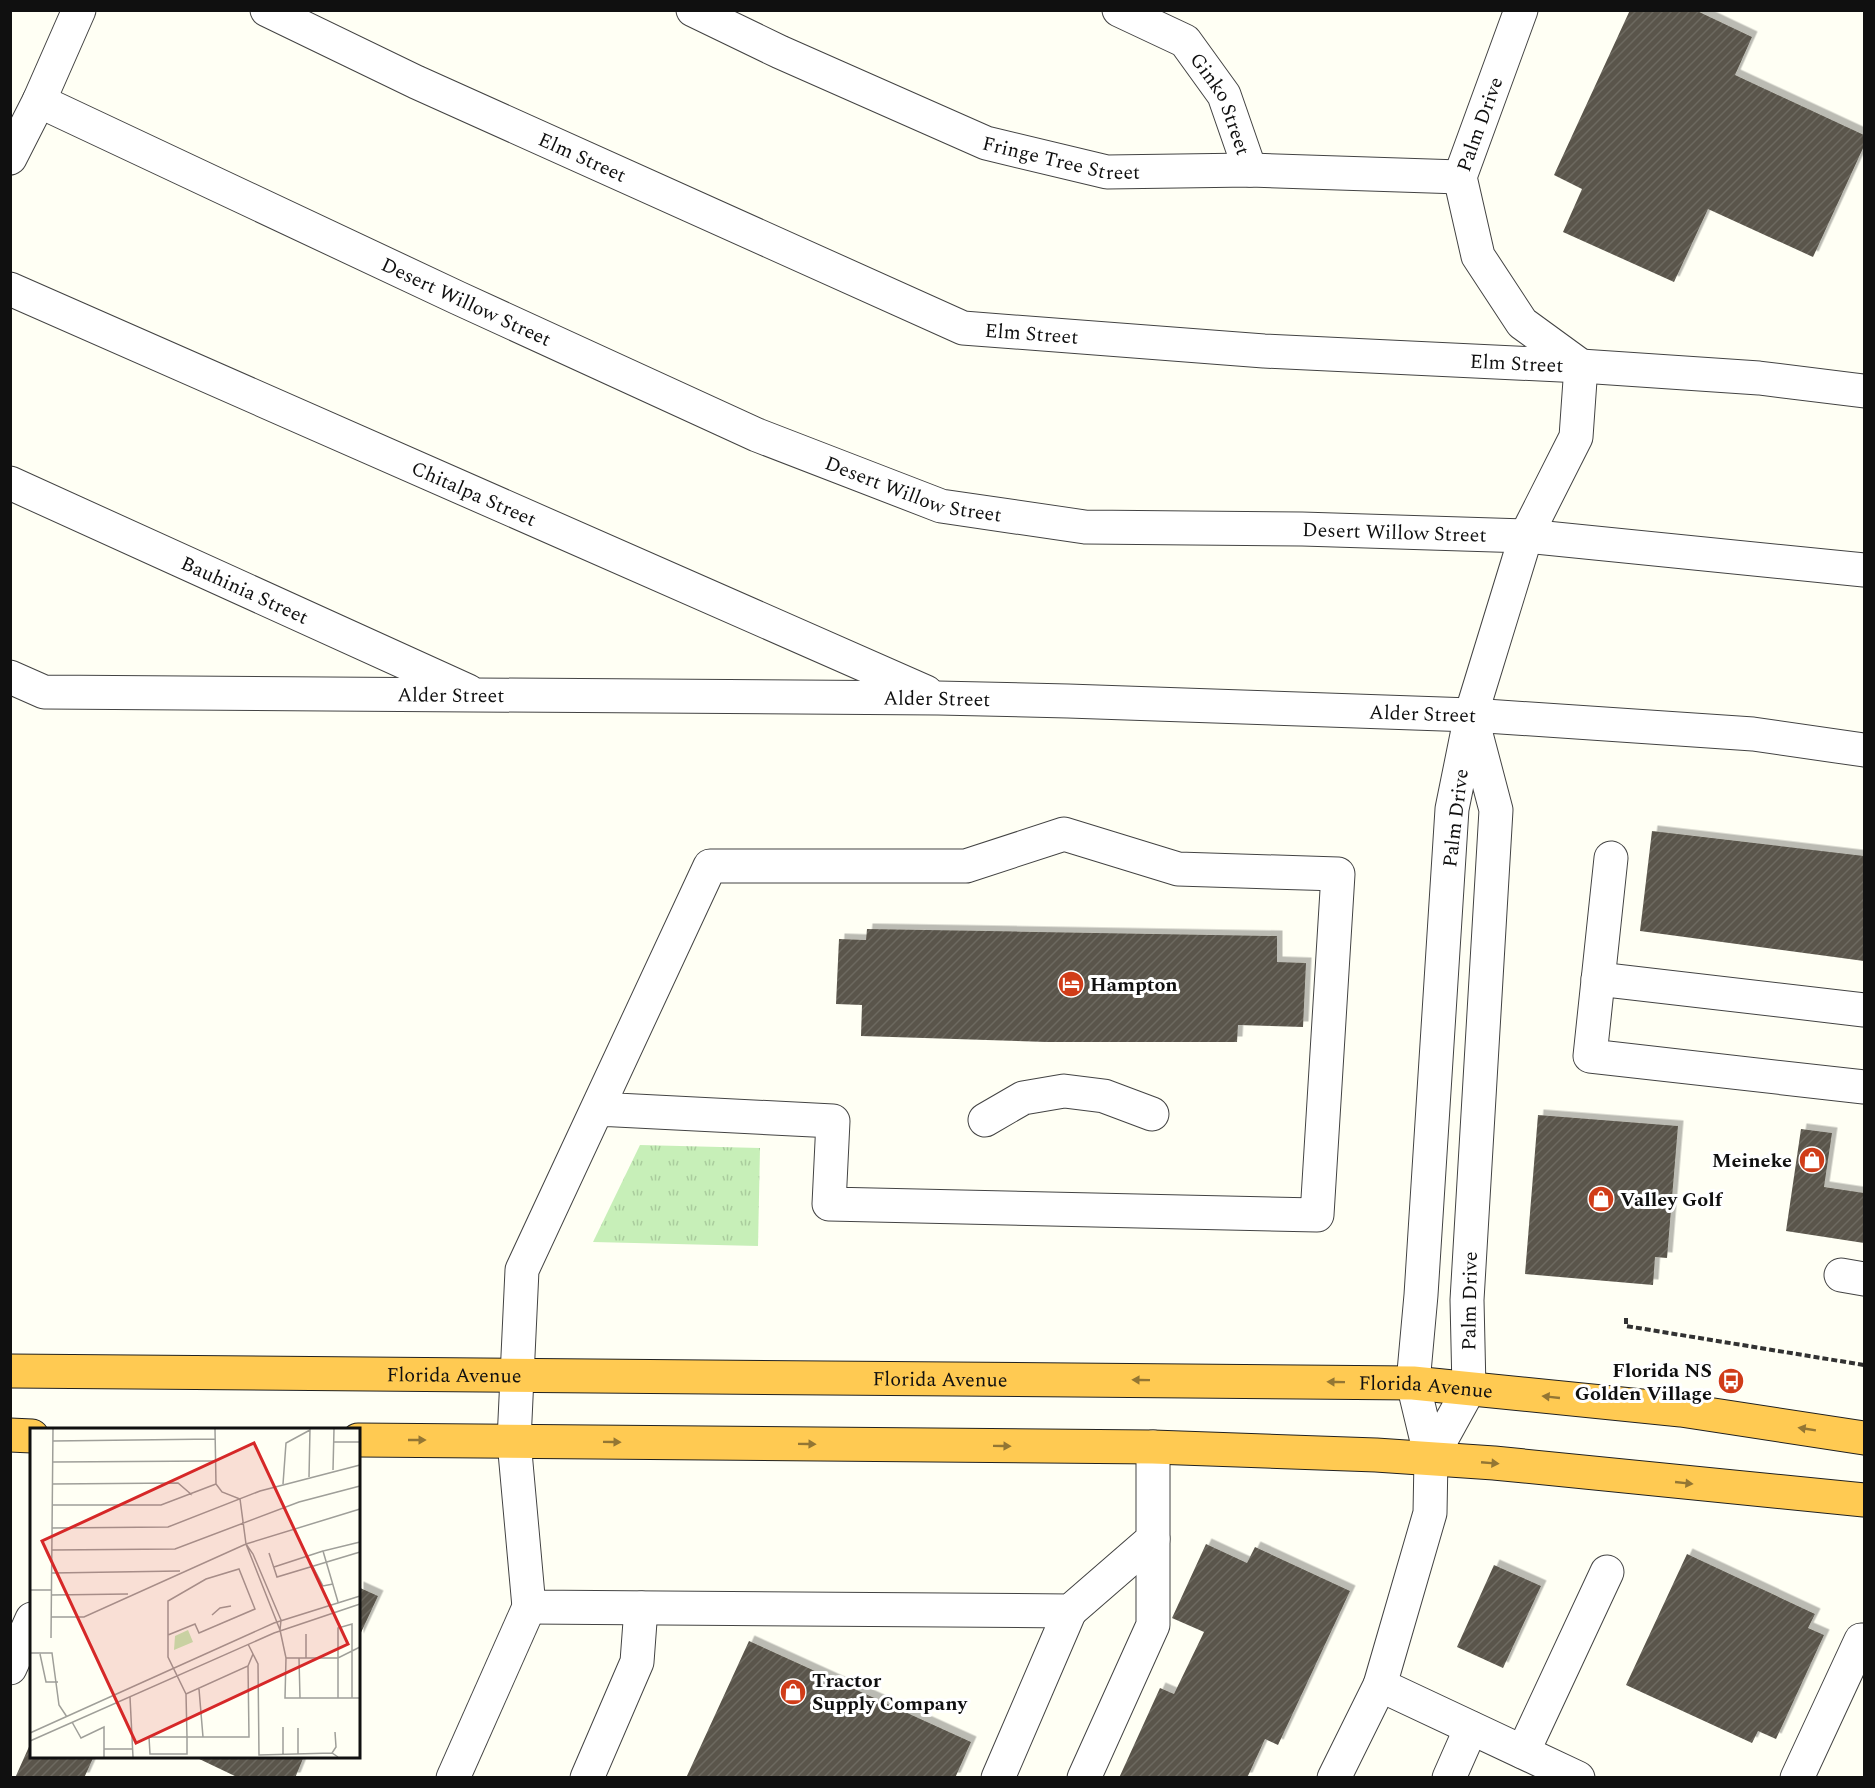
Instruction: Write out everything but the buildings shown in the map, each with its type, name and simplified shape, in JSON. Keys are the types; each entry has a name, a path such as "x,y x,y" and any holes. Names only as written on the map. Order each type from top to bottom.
{"highway":[{"name":"Florida Avenue","path":"10,1371 1413,1383 1681,1410 1864,1438"},
{"path":"10,1435 30,1436"},
{"path":"360,1440 1153,1447 1431,1458 1864,1500"}],"street":[{"path":"10,158 39,101 79,10"},
{"name":"Elm Street","path":"267,10 416,82 963,328 1264,351 1581,366 1759,378 1864,392"},
{"name":"Fringe Tree Street","path":"693,10 780,52 986,143 1107,172 1250,170 1460,177"},
{"name":"Ginko Street","path":"1119,10 1185,41 1224,95 1250,170"},
{"name":"Palm Drive","path":"1431,1458 1413,1383 1421,1295 1452,809 1472,715 1527,536 1576,437 1581,366 1522,323 1478,256 1460,177 1521,10"},
{"name":"Desert Willow Street","path":"39,101 458,298 757,435 941,506 1085,527 1302,529 1527,536 1864,570"},
{"name":"Chitalpa Street","path":"10,289 938,698"},
{"name":"Bauhinia Street","path":"10,483 479,696"},
{"name":"Alder Street","path":"10,676 44,692 938,698 1472,715 1753,734 1864,750"},
{"name":"Palm Drive","path":"1470,1389 1467,1300 1496,810 1472,715"},
{"path":"453,1778 530,1607 514,1441 522,1270 710,866 966,866 1064,834 1178,869 1338,874 1317,1215 829,1204 833,1121 597,1109"},
{"path":"1611,858 1590,1056 1864,1087"},
{"path":"1446,900 1490,902"},
{"path":"1598,979 1864,1010"},
{"path":"1437,1045 1482,1046"},
{"path":"986,1120 1023,1098 1064,1091 1104,1096 1152,1114"},
{"path":"1334,1778 1380,1685 1430,1513 1431,1458 1470,1389"},
{"path":"1084,1778 1153,1625 1153,1447"},
{"path":"1745,1489 1864,1515"},
{"path":"998,1778 1070,1611 1153,1539"},
{"path":"1523,1752 1606,1572"},
{"path":"530,1607 1070,1611"},
{"path":"587,1778 637,1662 640,1608"},
{"path":"10,1668 30,1623"},
{"path":"1797,1778 1861,1640 1864,1640"},
{"path":"1380,1685 1578,1778"},
{"path":"1449,1778 1471,1728"}],"path":[{"path":"1626,1318 1626,1326 1864,1365"}],"green space":[{"path":"640,1145 760,1148 758,1246 593,1242"}],"place":[{"name":"Hampton","path":"1071,984"},
{"name":"Meineke","path":"1812,1160"},
{"name":"Valley Golf","path":"1601,1199"},
{"name":"Florida NS Golden Village","path":"1731,1381"},
{"name":"Tractor Supply Company","path":"793,1692"}]}
